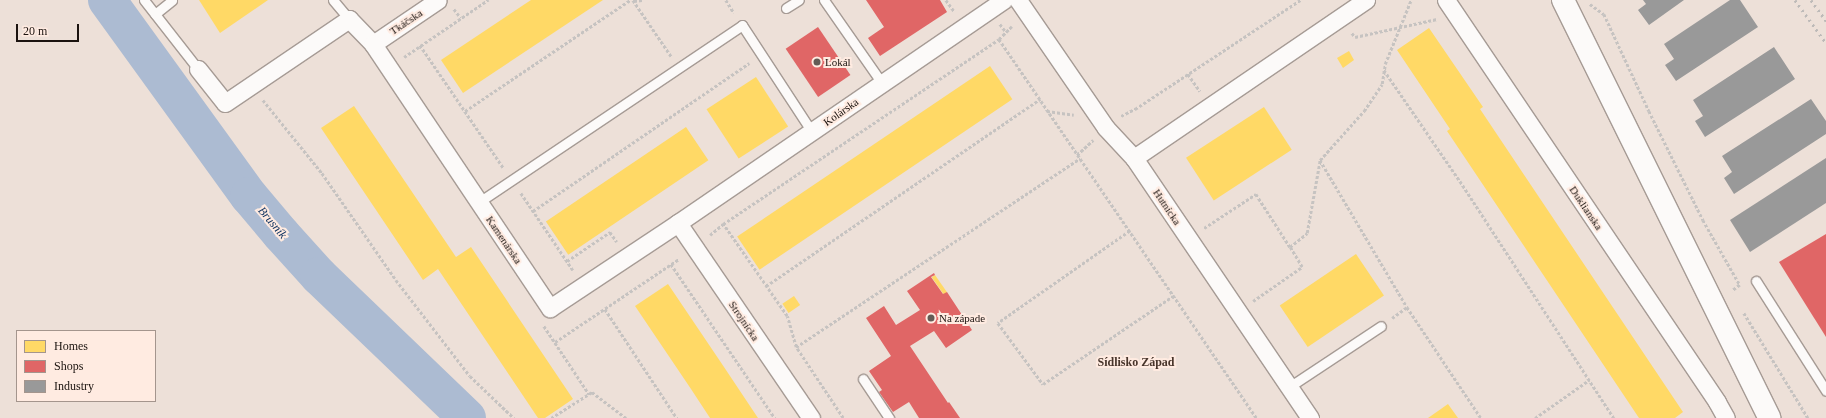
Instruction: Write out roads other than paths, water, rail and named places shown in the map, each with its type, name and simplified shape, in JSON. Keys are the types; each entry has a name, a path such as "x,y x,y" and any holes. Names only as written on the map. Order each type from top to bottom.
{"main road":[{"path":"1563,0 1770,418"}],"street":[{"name":"Tkáčska","path":"373,44 438,0"},
{"name":"Kolárska","path":"678,224 1004,0"},
{"name":"Hutnícka","path":"1018,0 1106,128 1134,158 1310,418"},
{"path":"1134,158 1366,0"},
{"name":"Duklianska","path":"1446,0 1717,402 1726,418"},
{"name":"Kamenárska","path":"349,19 373,44 550,308 678,224"},
{"path":"198,69 225,103 349,19"},
{"name":"Strojnícka","path":"678,224 811,418"}],"lane":[{"path":"144,0 198,69"},
{"path":"155,14 172,0"},
{"path":"333,0 349,19"},
{"path":"786,8 799,0"},
{"path":"824,0 882,83"},
{"path":"479,202 742,25 812,132"},
{"path":"1756,281 1826,391"},
{"path":"1289,387 1381,326"},
{"path":"863,380 889,418"}],"waterway":[{"name":"Brusník","path":"107,0 249,196 281,234 319,276 467,418"}],"railway":[{"path":"1795,0 1826,43"},
{"path":"1811,0 1826,21"}],"place":[{"name":"Lokál","path":"817,62"},
{"name":"Na západe","path":"931,318"}],"district":[{"name":"Sídlisko Západ","path":"1136,363"}]}
